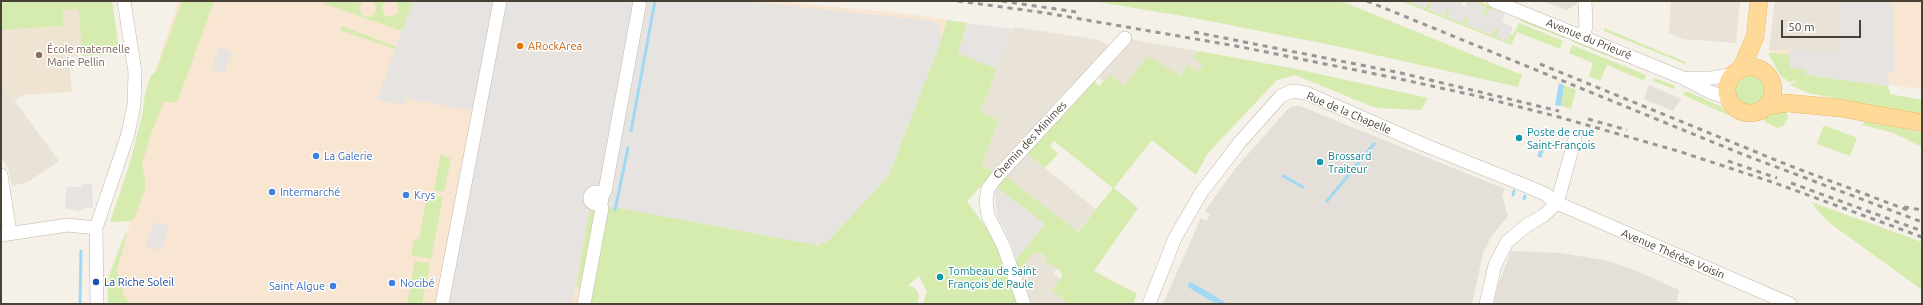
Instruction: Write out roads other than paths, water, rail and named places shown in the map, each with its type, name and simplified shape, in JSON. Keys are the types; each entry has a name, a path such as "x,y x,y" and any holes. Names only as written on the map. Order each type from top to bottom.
{"main road":[{"path":"1759,1 1755,37 1738,72 1727,85 1728,98 1735,108 1745,112 1757,112 1766,106 1787,103 1840,108"},
{"path":"1755,37 1772,93 1766,106"},
{"path":"1738,72 1755,68 1780,87 1803,98 1840,108 1922,123"}],"street":[{"path":"97,304 96,228 128,134 134,105 135,72 124,1"},
{"path":"442,304 500,1"},
{"path":"584,304 602,208 601,199 605,191 640,1"},
{"name":"Avenue du Prieuré","path":"1494,1 1683,78 1710,92 1728,98"},
{"path":"1582,37 1586,27 1586,1"},
{"name":"Chemin des Minimes","path":"1024,304 1003,245 988,216 986,200 988,189 996,178 1125,38"},
{"name":"Avenue du Prieuré","path":"1683,78 1712,78 1738,72"},
{"name":"Rue de la Chapelle","path":"1149,304 1175,238 1201,193 1240,142 1281,96 1292,91 1306,93 1427,146 1529,187 1545,194 1556,203"},
{"path":"1486,304 1495,265 1507,242 1526,225 1543,216 1556,203 1575,139"},
{"path":"1,175 6,234 68,225 96,228"},
{"name":"Avenue Thérèse Voisin","path":"1556,203 1790,304"}],"water":[{"path":"1559,83 1564,85 1561,106 1555,105"},
{"path":"1543,142 1547,143 1541,158 1537,156"},
{"path":"1189,282 1228,304 1216,304 1188,287"}],"waterway":[{"path":"631,131 655,1"},
{"path":"1327,201 1374,144"},
{"path":"615,210 628,148"},
{"path":"1283,176 1303,187"},
{"path":"1513,195 1514,191"},
{"path":"80,304 81,251"}],"railway":[{"path":"958,1 1046,13 1236,46 1477,96 1559,117 1681,152 1775,183 1922,237"},
{"path":"1002,1 1076,12"},
{"path":"1367,1 1742,154 1922,222"},
{"path":"1194,32 1401,73 1559,111"},
{"path":"1540,64 1788,165 1910,211"},
{"path":"1588,119 1627,130"},
{"path":"1728,161 1777,178"},
{"path":"1791,183 1922,231"},
{"path":"1904,207 1922,210"}],"place":[{"name":"ARockArea","path":"520,46"},
{"name":"École maternelle Marie Pellin","path":"39,55"},
{"name":"Poste de crue Saint-François","path":"1519,138"},
{"name":"La Galerie","path":"316,156"},
{"name":"Brossard Traiteur","path":"1320,162"},
{"name":"Intermarché","path":"272,192"},
{"name":"Krys","path":"406,195"},
{"name":"Tombeau de Saint François de Paule","path":"940,277"},
{"name":"La Riche Soleil","path":"96,282"},
{"name":"Nocibé","path":"392,283"},
{"name":"Saint Algue","path":"333,286"}]}
